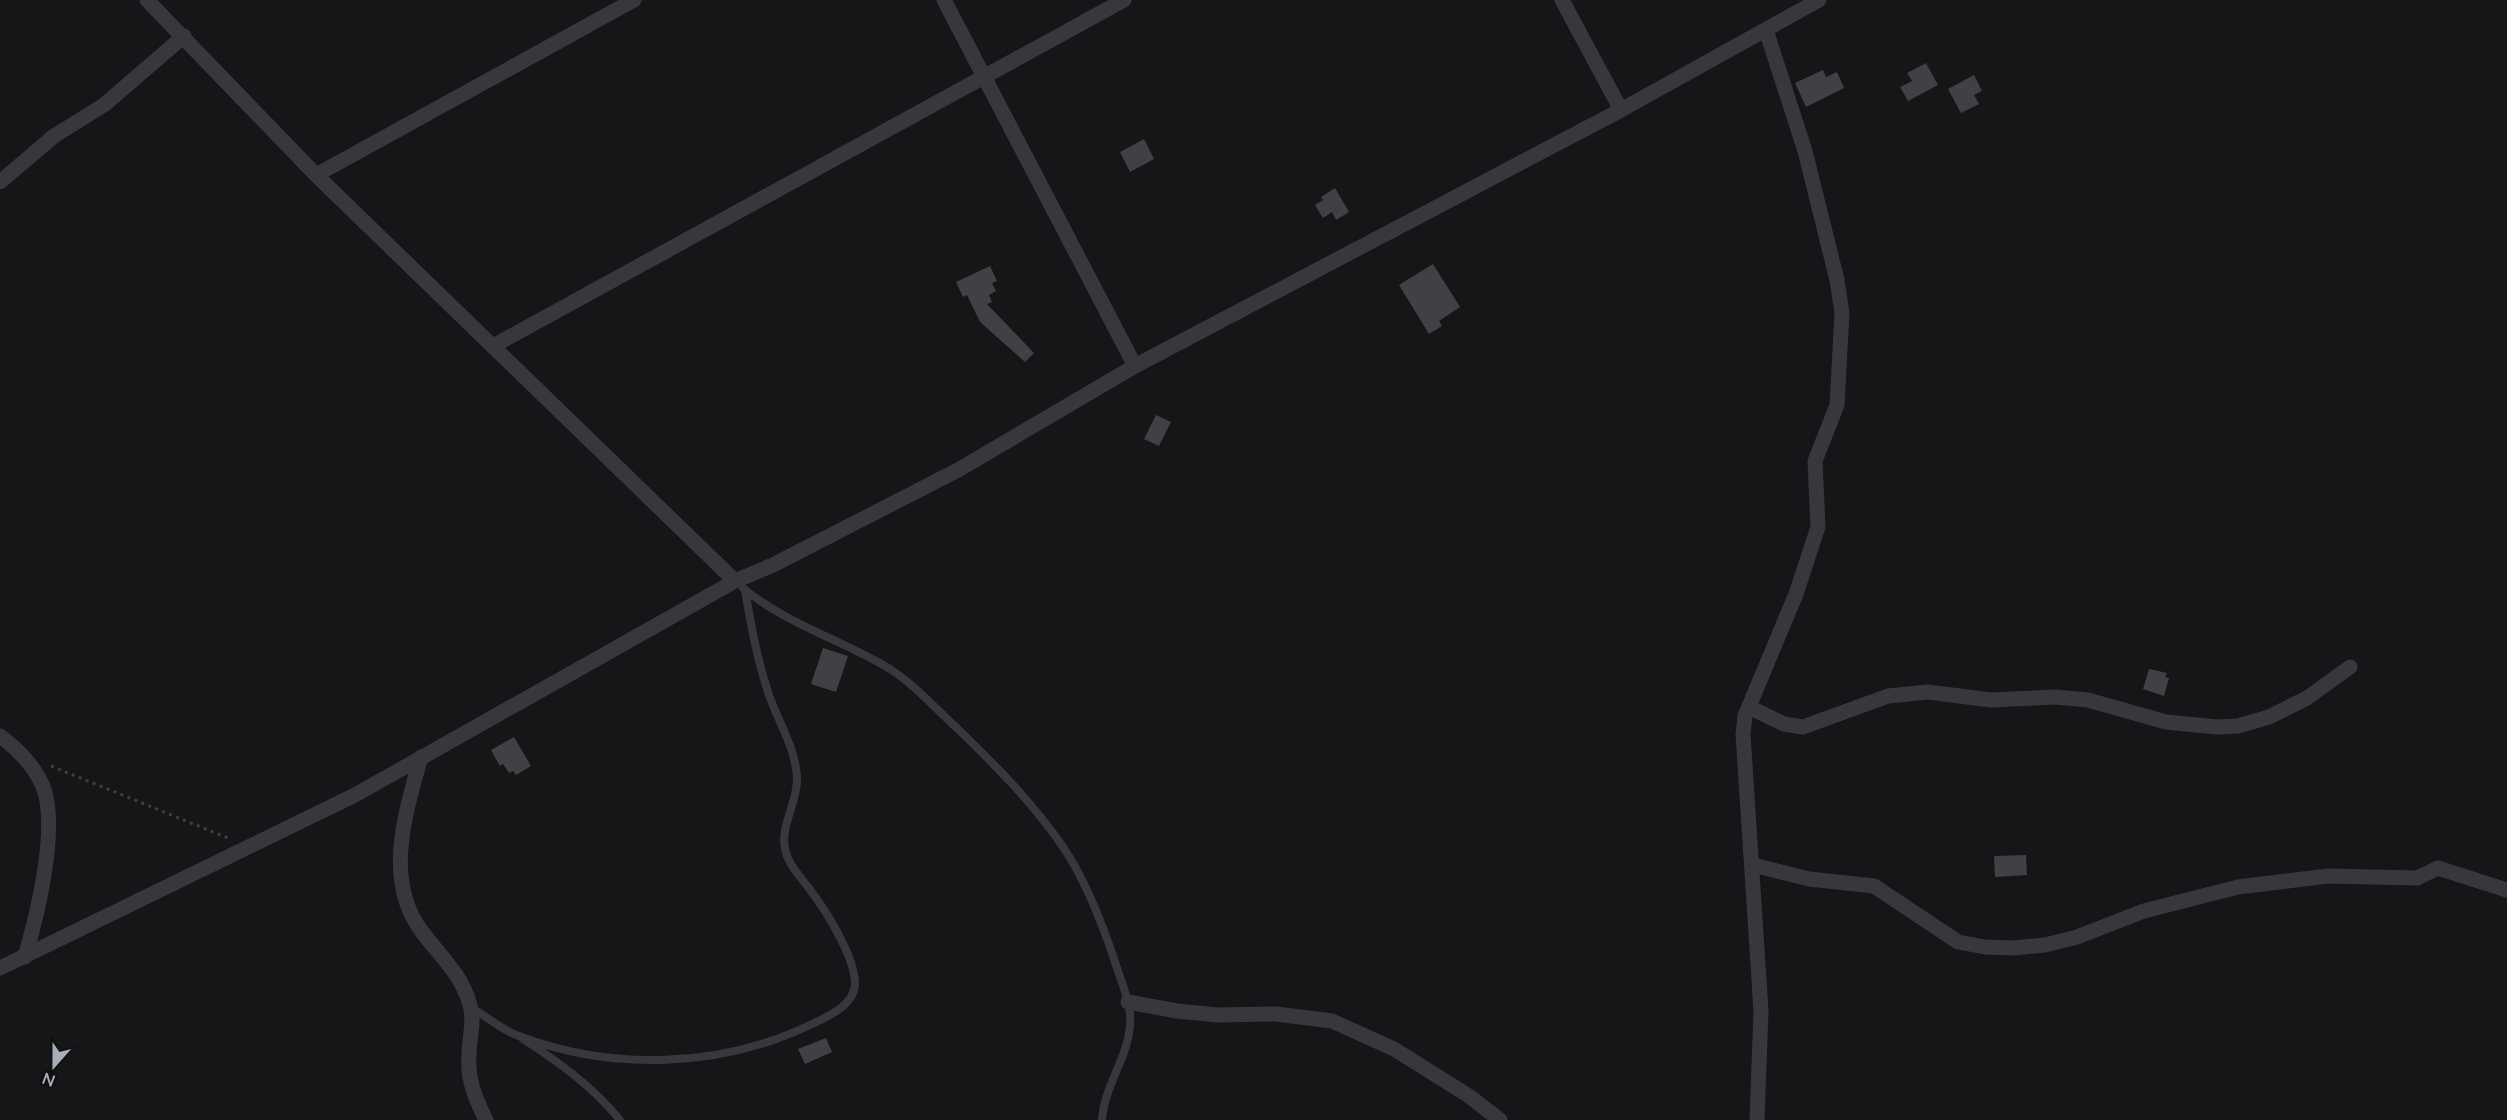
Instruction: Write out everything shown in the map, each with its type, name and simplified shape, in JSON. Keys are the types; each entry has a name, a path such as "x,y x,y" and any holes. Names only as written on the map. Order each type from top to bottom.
{"street":[{"path":"147,0 316,175 740,586"},
{"path":"316,175 634,0"},
{"path":"944,0 1135,366"},
{"path":"493,346 1124,0"},
{"path":"1562,0 1621,111"},
{"path":"0,968 355,795 421,757 740,586 773,565 958,470 1135,366 1621,111 1819,0"},
{"path":"1757,1120 1761,1011 1753,865 1743,752 1745,716 1796,594 1818,527 1815,461 1838,399 1842,313 1837,279 1808,162 1766,30"},
{"path":"0,182 54,136 104,105 184,36"},
{"path":"1749,707 1784,724 1803,727 1888,696 1928,692 1991,700 2056,697 2088,700 2166,722 2217,727 2238,726 2269,717 2307,699 2350,667"},
{"path":"0,736 24,755 42,786 46,804 46,867 38,913 25,957"},
{"path":"421,757 402,827 400,853 403,892 410,914 452,967 466,989 471,1008 469,1080 486,1120"},
{"path":"1753,865 1809,879 1875,886 1940,932 1958,942 1985,948 2045,945 2077,937 2144,911 2238,886 2318,878 2408,878 2423,876 2438,868 2458,872 2507,890"},
{"path":"1128,1002 1177,1011 1218,1015 1276,1014 1332,1022 1394,1049 1469,1096 1500,1120"}],"lane":[{"path":"740,586 809,628 851,646 892,671 935,707 1022,794 1065,849 1092,904 1128,1002 1131,1017 1128,1039 1108,1093 1102,1120"},
{"path":"517,1035 582,1053 623,1060 666,1060 729,1053 786,1037 838,1010 849,1000 855,986 853,970 824,909 791,865 785,850 783,837 796,795 797,778 794,758 768,693 740,586"},
{"path":"471,1008 570,1069 599,1095 620,1120"}],"path":[{"path":"24,755 250,846"}],"building":[{"path":"1926,63 1938,85 1908,101 1900,87 1912,81 1907,73"},
{"path":"1823,70 1826,77 1837,72 1844,88 1806,107 1795,83"},
{"path":"1974,75 1982,91 1974,95 1979,104 1961,113 1948,89"},
{"path":"1144,139 1154,159 1130,172 1120,152"},
{"path":"1335,188 1349,212 1336,220 1332,212 1323,218 1315,205 1323,200 1321,197"},
{"path":"1433,264 1460,307 1439,321 1442,326 1429,334 1399,285"},
{"path":"990,266 997,281 992,283 996,291 989,295 992,302 987,304 1034,353 1025,362 980,322 967,295 963,297 956,282"},
{"path":"1156,415 1171,422 1159,446 1144,439"},
{"path":"823,648 848,656 836,692 811,684"},
{"path":"2149,669 2167,673 2165,677 2169,678 2164,696 2143,689"},
{"path":"514,737 531,766 516,775 513,771 509,773 503,764 500,766 491,750"},
{"path":"2026,855 2027,875 1995,877 1994,856"},
{"path":"826,1038 832,1052 805,1064 798,1049"}]}
